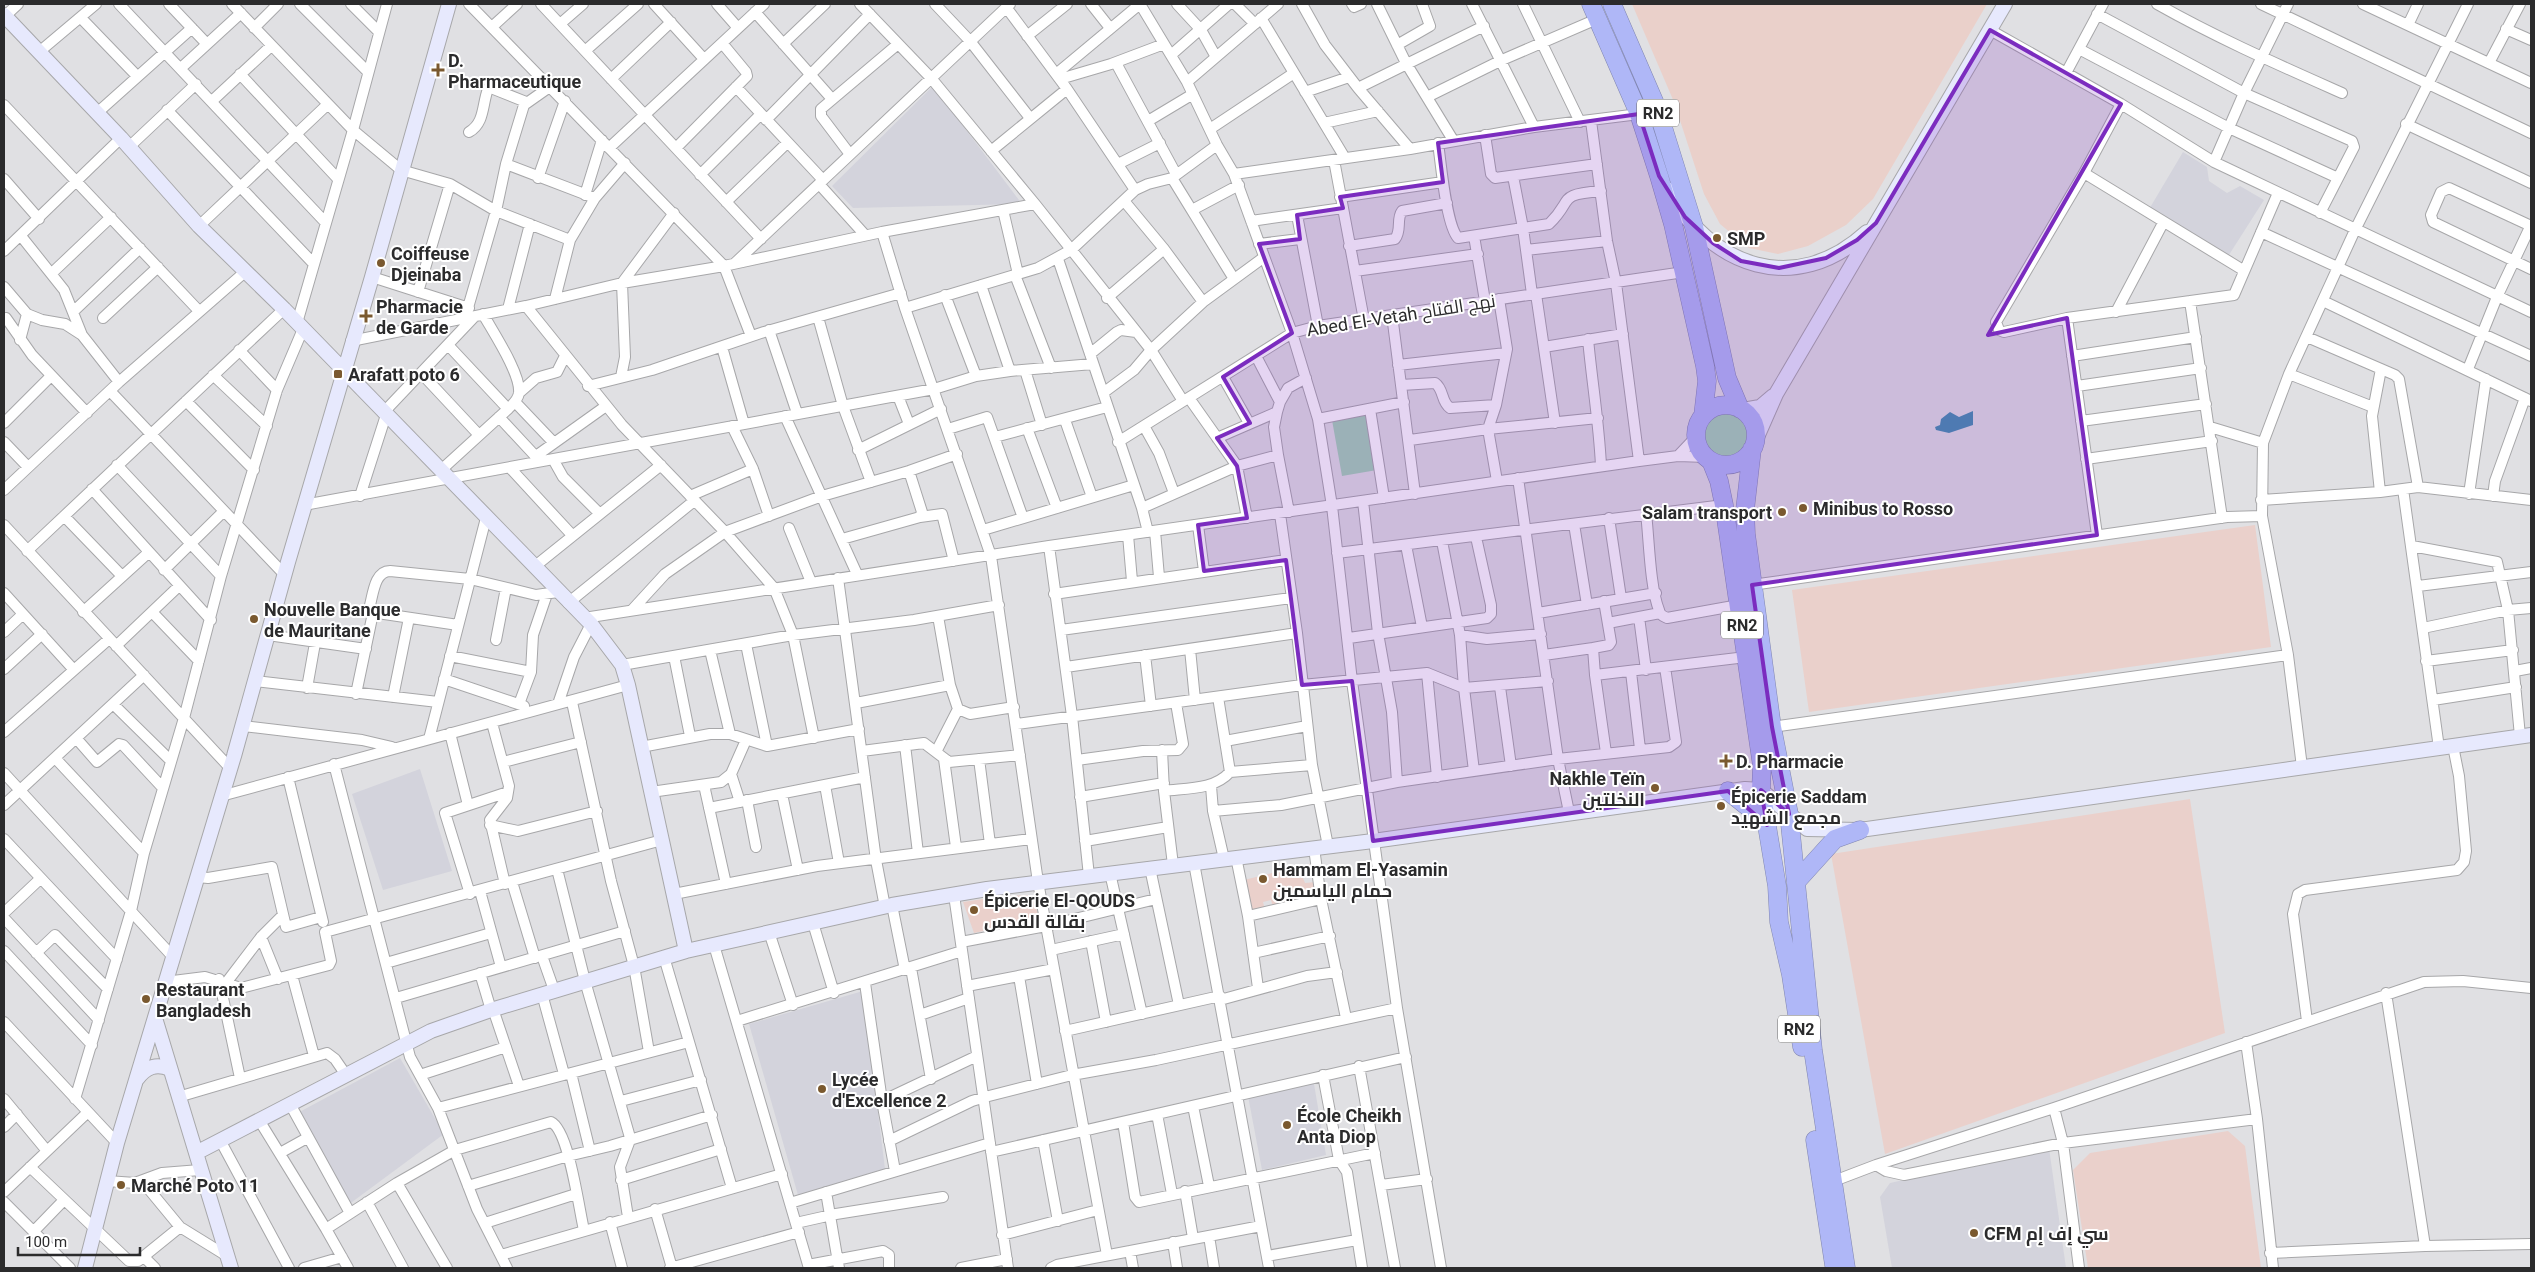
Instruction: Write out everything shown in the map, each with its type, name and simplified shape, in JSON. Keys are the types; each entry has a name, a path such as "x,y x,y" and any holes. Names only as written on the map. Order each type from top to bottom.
{"highway":[{"name":"RN2","path":"1612,4 1657,108 1694,226 1727,378 1742,410"},
{"name":"RN2","path":"1594,11 1639,114 1660,176 1705,366 1706,380 1703,416"},
{"path":"1720,406 1742,410 1754,424 1753,447 1737,463 1721,464 1709,459 1699,448 1696,437 1698,424 1703,416 1720,406"},
{"name":"RN2","path":"1753,447 1745,510 1752,585 1772,727 1790,814 1814,1050 1846,1268"},
{"name":"RN2","path":"1709,459 1724,505 1762,766 1761,790 1777,886 1779,922 1792,975 1834,1268"},
{"path":"1728,791 1758,815 1767,825"},
{"path":"1797,881 1835,839 1860,830"}],"street":[{"path":"18,4 4,16 125,143 199,226 284,309 534,567 553,593 568,603 587,621 622,665 686,951"},
{"path":"39,52 96,4"},
{"path":"119,4 326,223"},
{"path":"169,4 206,43"},
{"path":"232,4 353,130 401,170 450,184 496,211 570,240"},
{"path":"254,28 278,4"},
{"path":"300,4 368,72"},
{"path":"351,4 379,32"},
{"path":"75,1099 131,911 144,853 184,718 221,576 238,525 276,390 300,326 312,263 326,223 353,130 387,4"},
{"path":"85,1268 117,1143 243,726 284,574 344,372 351,341 372,277 449,4"},
{"path":"469,4 493,26 625,164 729,265 751,336"},
{"path":"493,26 517,4"},
{"path":"541,4 760,239"},
{"path":"560,24 583,4"},
{"path":"585,51 638,4"},
{"path":"654,4 704,59"},
{"path":"717,4 738,28"},
{"path":"555,299 570,240 590,197 606,144 645,115 764,4"},
{"path":"783,44 825,4"},
{"path":"860,4 930,78 991,151 1136,332 1186,400 1217,438 1237,466 1247,518"},
{"path":"935,4 970,41 1030,118"},
{"path":"1027,36 1067,4"},
{"path":"1091,4 1110,28"},
{"path":"1058,77 1110,28 1140,4 1187,82 1217,145 1234,174 1263,258 1292,333 1318,419 1332,506 1373,841 1397,1008 1441,1268"},
{"path":"1178,4 1201,30 1216,57"},
{"path":"1171,54 1229,4"},
{"path":"1236,4 1258,21 1294,73 1324,123 1340,159 1340,197 1364,320"},
{"path":"1187,82 1278,4"},
{"path":"1302,4 1325,45 1349,77 1410,149"},
{"path":"1352,4 1354,7 1361,4"},
{"path":"1377,4 1406,63 1454,140"},
{"path":"1397,45 1430,26 1422,4"},
{"path":"1472,4 1502,60 1534,127"},
{"path":"1523,4 1580,122"},
{"path":"1753,447 1776,394 1801,355 2005,4"},
{"path":"2066,73 2102,4"},
{"path":"2158,4 2262,58 2342,93"},
{"path":"2261,4 2531,133"},
{"path":"2214,162 2244,93 2288,4"},
{"path":"2363,4 2376,7 2408,25 2531,83"},
{"path":"2408,25 2418,4"},
{"path":"2302,767 2288,655 2262,516 2263,443 2289,374 2338,266 2406,124 2468,4"},
{"path":"2489,63 2520,4"},
{"path":"729,265 760,239 849,153 1008,6 1135,190"},
{"path":"1427,97 1502,60 1542,43 1594,11"},
{"path":"755,12 832,99"},
{"path":"181,68 206,43 241,13"},
{"path":"700,175 810,75 870,14"},
{"path":"2097,14 2244,93 2352,141 2354,147 2320,214"},
{"path":"81,18 137,76"},
{"path":"611,79 671,22"},
{"path":"1358,88 1484,26"},
{"path":"97,114 192,28"},
{"path":"2506,29 2531,40"},
{"path":"1990,30 2121,104 2214,162 2320,214 2531,312"},
{"path":"676,148 745,79 746,72 722,43"},
{"path":"849,153 821,116 821,109 898,44"},
{"path":"1058,77 1116,62 1164,44"},
{"path":"212,102 271,46"},
{"path":"2079,49 2229,128 2338,178"},
{"path":"1116,62 1160,143 1174,176 1192,210 1234,279"},
{"path":"1210,129 1294,73"},
{"path":"240,74 338,179"},
{"path":"1305,92 1349,77"},
{"path":"4,251 77,182 167,110 196,84"},
{"path":"360,496 384,414 448,345 473,314 506,164 526,102 551,86"},
{"path":"736,87 821,182 865,236"},
{"path":"469,132 474,129 481,118 488,89 491,88 526,102"},
{"path":"991,151 1067,89"},
{"path":"1148,121 1193,94"},
{"path":"538,178 565,101"},
{"path":"199,226 328,104"},
{"path":"2121,104 2084,173 1996,322 1996,326 2004,332 2067,318 2234,295 2237,292 2243,270 2278,193"},
{"path":"4,105 199,311"},
{"path":"167,110 312,263"},
{"path":"1324,123 1378,111"},
{"path":"1234,174 1410,149 1534,127 1639,114"},
{"path":"1591,121 1607,241 1616,282 1638,461"},
{"path":"2406,124 2531,183"},
{"path":"1485,135 1493,177 1597,164"},
{"path":"726,202 787,143"},
{"path":"1118,164 1160,143"},
{"path":"1438,143 1447,203 1455,234 1461,238 1549,224 1566,199 1575,193 1601,191"},
{"path":"905,308 1017,274 1058,259 1071,250 1125,202 1135,190 1174,176 1217,145"},
{"path":"506,164 590,197"},
{"path":"590,197 625,164"},
{"path":"2084,173 2243,270"},
{"path":"1513,176 1544,347 1555,423"},
{"path":"1660,176 1675,202 1694,226 1713,243 1741,261 1779,268 1826,258 1857,240 1876,223"},
{"path":"4,179 39,219"},
{"path":"1340,197 1444,182"},
{"path":"418,292 450,184"},
{"path":"1192,210 1239,185"},
{"path":"2468,369 2497,297 2514,261 2531,225 2449,188 2441,192 2431,215 2433,222 2514,261 2531,269"},
{"path":"1125,202 1164,249 1203,302"},
{"path":"1349,246 1395,239 1399,234 1400,214 1402,211 1447,203"},
{"path":"351,341 473,314 526,306 622,283 729,265 882,232 1034,204"},
{"path":"1251,221 1343,208"},
{"path":"1003,210 1017,274 1050,368"},
{"path":"621,377 625,358 622,283 674,213"},
{"path":"1297,215 1300,239 1318,326"},
{"path":"52,273 111,217"},
{"path":"2116,312 2163,222"},
{"path":"508,309 530,224"},
{"path":"882,232 905,308 991,556 1038,882 1072,1075 1107,1255"},
{"path":"2261,232 2531,356"},
{"path":"21,236 64,290 82,335"},
{"path":"1474,236 1485,301"},
{"path":"1258,244 1300,239"},
{"path":"1526,250 1607,241"},
{"path":"74,311 140,248"},
{"path":"1107,298 1164,249"},
{"path":"1355,271 1478,254"},
{"path":"1103,393 1134,370 1150,350 1203,302 1263,258"},
{"path":"1058,259 1118,442 1151,532 1159,577"},
{"path":"103,318 158,267"},
{"path":"4,490 119,382 246,271"},
{"name":"Abed El-Vetah نهج الفتاح","path":"1118,442 1292,333 1318,326 1684,272"},
{"path":"372,277 418,292 473,314 514,371 514,401"},
{"path":"981,285 1010,371"},
{"path":"4,287 18,306 27,314 42,320 66,324 82,335 119,382"},
{"path":"588,386 722,347 769,330 900,293"},
{"path":"945,295 976,376"},
{"path":"1497,481 1488,429 1496,405 1506,353 1499,299"},
{"path":"2190,301 2222,518"},
{"path":"2323,302 2528,399 2495,482 2493,496"},
{"path":"18,306 5,319 20,340 51,376 87,412"},
{"path":"526,306 588,386 640,444 725,532 774,588 793,635 814,738"},
{"path":"28,551 284,309"},
{"path":"20,340 27,314"},
{"path":"1392,315 1410,440 1415,494"},
{"path":"818,317 843,406 871,482"},
{"path":"2067,318 2097,536"},
{"path":"769,330 797,413"},
{"path":"304,506 360,496 445,476 511,469 539,460 554,461 797,413 898,396 934,389 976,376 1050,368 1092,359 1117,332 1121,330 1136,332"},
{"path":"1544,347 1623,334"},
{"path":"2072,356 2196,337"},
{"path":"2307,337 2395,375 2401,384 2418,487"},
{"path":"1588,340 1592,387 1598,418 1601,466"},
{"path":"448,345 514,401 554,443"},
{"path":"722,347 744,424"},
{"path":"239,350 276,390"},
{"path":"1398,365 1506,353"},
{"path":"445,476 479,436 536,378 557,372 565,356"},
{"path":"1256,356 1279,407"},
{"path":"2077,386 2201,368"},
{"path":"2380,492 2373,407 2381,369"},
{"path":"1025,370 1042,425"},
{"path":"421,373 479,436"},
{"path":"2289,374 2373,407"},
{"path":"213,375 266,426"},
{"path":"4,424 51,376"},
{"path":"1223,377 1249,423"},
{"path":"1306,378 1288,388 1279,407 1274,426 1285,513 1286,560 1298,633 1302,685 1312,765 1328,846"},
{"path":"2469,494 2486,378"},
{"path":"1401,385 1435,383 1440,388 1445,403 1450,408 1496,405"},
{"path":"110,391 284,574"},
{"path":"1742,410 1760,407 1776,394"},
{"path":"898,396 909,424"},
{"path":"186,401 254,470"},
{"path":"1318,419 1404,402"},
{"path":"2081,421 2206,404"},
{"path":"539,460 554,443 606,406"},
{"path":"995,437 1065,420 1107,407"},
{"path":"1217,438 1279,407"},
{"path":"858,450 941,408"},
{"path":"1370,409 1384,498"},
{"path":"785,416 842,539 856,574"},
{"path":"948,429 986,416 1023,518"},
{"path":"499,417 539,460"},
{"path":"1410,440 1488,429 1598,418"},
{"path":"1065,420 1092,497"},
{"path":"732,426 753,469 769,516"},
{"path":"1144,426 1159,453 1174,493"},
{"path":"2210,427 2263,443"},
{"path":"1027,428 1057,508"},
{"path":"1678,456 1696,437"},
{"path":"2086,459 2212,441"},
{"path":"4,442 28,468"},
{"path":"632,610 665,574 725,532 822,496 909,471 957,454"},
{"path":"1142,508 1237,466 1278,455"},
{"path":"587,621 632,610 856,574 991,556 1497,481 1678,456 1709,459"},
{"path":"554,461 563,477 599,514"},
{"path":"117,465 221,576"},
{"path":"534,567 661,465"},
{"path":"511,469 572,535"},
{"path":"568,603 692,499 753,469"},
{"path":"909,471 922,512 920,517"},
{"path":"1518,478 1558,759 1569,812"},
{"path":"982,530 1134,485"},
{"path":"2261,500 2380,492 2418,487 2531,500"},
{"path":"2307,1020 2293,914 2298,894 2305,890 2457,870 2464,862 2466,850 2459,776 2446,747 2433,700 2403,488"},
{"path":"92,490 210,620"},
{"path":"1363,501 1378,634 1387,677 1397,782"},
{"path":"1337,554 1526,531 1646,513 1724,505"},
{"path":"164,570 224,511"},
{"path":"1646,513 1660,613 1667,618 1739,605"},
{"path":"842,539 920,517 942,514 954,561"},
{"path":"64,516 122,576"},
{"path":"1752,585 2222,518 2262,516"},
{"path":"429,739 486,518"},
{"path":"1609,518 1621,598"},
{"path":"1574,524 1587,605"},
{"path":"4,525 230,769"},
{"path":"1198,525 1204,571"},
{"path":"789,528 811,582"},
{"path":"1128,535 1132,581"},
{"path":"1348,638 1479,620 1491,614 1476,537"},
{"path":"1442,541 1460,635 1474,772"},
{"path":"1406,545 1422,627"},
{"path":"1049,546 1072,716 1089,876"},
{"path":"196,1153 407,1042 492,1009 686,951 888,906 1038,882 1373,841 1569,812 1745,789 1761,790 1806,829 1860,830 2526,736 2516,686 2508,610 2501,576 2494,561 2412,546"},
{"path":"84,612 148,553"},
{"path":"1054,594 1159,577 1286,560"},
{"path":"458,625 373,613 369,609 378,576 383,572 470,578 536,595 553,593"},
{"path":"2418,586 2531,572"},
{"path":"838,578 876,860 920,1015 931,1079"},
{"path":"4,732 74,670 152,612 179,586"},
{"path":"496,640 506,588"},
{"path":"4,593 74,670"},
{"path":"519,704 531,672 533,635 553,593"},
{"path":"1538,613 1656,593"},
{"path":"1061,630 1291,598"},
{"path":"1544,655 1610,644 1604,601"},
{"path":"622,665 793,635 938,616 999,605"},
{"path":"2424,628 2508,610 2531,608"},
{"path":"152,612 199,661"},
{"path":"356,694 373,613"},
{"path":"1608,623 1660,613"},
{"path":"4,632 23,614"},
{"path":"937,750 958,709 950,685 938,616"},
{"path":"1639,617 1646,670"},
{"path":"392,698 409,618"},
{"path":"558,704 587,621"},
{"path":"1066,667 1298,633"},
{"path":"4,669 42,634"},
{"path":"1460,635 1487,639 1541,634"},
{"path":"268,635 366,649"},
{"path":"307,688 315,643"},
{"path":"746,644 767,746"},
{"path":"1593,648 1606,753"},
{"path":"710,650 730,734"},
{"path":"1190,650 1195,700"},
{"path":"2426,661 2513,650"},
{"path":"1145,655 1151,706"},
{"path":"1772,727 2288,655"},
{"path":"450,656 531,672"},
{"path":"674,656 690,736"},
{"path":"1595,675 1746,657"},
{"path":"1213,811 1282,805 1397,782 1558,759 1669,747 1676,742 1665,667"},
{"path":"2515,671 2531,668"},
{"path":"1630,672 1640,749"},
{"path":"1016,724 1302,685 1427,673 1464,688 1500,687 1548,682"},
{"path":"1427,673 1437,777"},
{"path":"4,805 144,676"},
{"path":"444,679 536,710"},
{"path":"255,681 438,702"},
{"path":"222,796 334,764 558,704 572,702 628,685"},
{"path":"856,703 950,685"},
{"path":"2433,700 2516,686"},
{"path":"1500,687 1511,766"},
{"path":"1218,697 1230,772"},
{"path":"572,702 606,854 634,966 649,1052"},
{"path":"1077,760 1162,750 1178,750 1183,744 1176,703"},
{"path":"113,704 170,760"},
{"path":"958,709 970,714 1014,707"},
{"path":"492,723 503,762 508,792 507,798 492,814 490,825 508,883 539,957 567,1073 590,1151"},
{"path":"243,726 362,740 395,748"},
{"path":"1225,741 1307,726"},
{"path":"641,747 690,736 730,734 767,746 859,730"},
{"path":"450,733 468,805"},
{"path":"76,738 97,762 119,744 123,745 162,787"},
{"path":"651,792 721,782 731,774 746,740"},
{"path":"503,762 580,742"},
{"path":"862,751 924,743 937,750 949,762 1020,756"},
{"path":"904,745 918,853"},
{"path":"1162,750 1164,787 1173,865"},
{"path":"55,758 144,853"},
{"path":"944,759 956,847"},
{"path":"979,759 990,844"},
{"path":"334,764 410,1056 438,1108 468,1186 507,1268"},
{"path":"1080,797 1164,787 1211,786 1223,780 1230,772 1312,765"},
{"path":"4,773 174,958"},
{"path":"731,774 744,801 756,847"},
{"path":"165,982 205,977 241,988 330,963 325,932 288,777"},
{"path":"709,808 865,777"},
{"path":"704,785 726,884"},
{"path":"825,785 839,863"},
{"path":"1211,786 1213,811 1248,916 1258,988"},
{"path":"502,967 491,933 445,816 449,811 508,792"},
{"path":"782,794 798,870"},
{"path":"490,825 518,831 597,811"},
{"path":"1085,841 1168,827"},
{"path":"4,839 117,959"},
{"path":"674,894 839,863 876,860 956,847 1031,839"},
{"path":"325,932 662,840"},
{"path":"1314,848 1321,899 1346,1018"},
{"path":"1194,862 1269,1268"},
{"path":"198,877 208,878 272,867 286,927 321,917"},
{"path":"1150,868 1179,1005"},
{"path":"557,869 585,981 621,1102 630,1140 620,1167 628,1217"},
{"path":"1110,873 1142,1014"},
{"path":"4,913 40,879"},
{"path":"954,895 985,1097 1002,1236 1008,1264 963,1268"},
{"path":"737,1021 908,969 962,946 1156,899"},
{"path":"1248,916 1321,899"},
{"path":"223,981 261,936 283,915"},
{"path":"4,918 99,1020"},
{"path":"813,923 834,992"},
{"path":"396,998 625,931"},
{"path":"769,932 793,1005"},
{"path":"386,963 491,933"},
{"path":"1051,950 1124,934"},
{"path":"36,952 55,935 108,989"},
{"path":"261,936 278,979"},
{"path":"1253,953 1330,936"},
{"path":"1091,942 1106,1022"},
{"path":"714,945 808,1266 838,1264 886,1252 889,1255 889,1268"},
{"path":"4,951 92,1045"},
{"path":"664,957 712,1114 732,1188"},
{"path":"967,986 1054,969"},
{"path":"1065,1031 1337,972"},
{"path":"480,973 519,1086"},
{"path":"292,975 314,1056"},
{"path":"1019,976 1037,1084"},
{"path":"223,981 240,1078"},
{"path":"1834,1181 1876,1165 2054,1108 2386,993 2424,982 2463,981 2531,988"},
{"path":"866,983 882,1101 895,1171"},
{"path":"2386,993 2425,1246"},
{"path":"920,1015 969,998"},
{"path":"889,1141 972,1101 985,1097 1072,1075 1131,1065 1397,1008"},
{"path":"155,1018 229,1262"},
{"path":"4,1022 117,1143"},
{"path":"438,1108 689,1042"},
{"path":"2246,1042 2258,1119 2273,1268"},
{"path":"420,1076 506,1047"},
{"path":"178,1098 327,1053 331,1055 346,1075"},
{"path":"882,1101 978,1056"},
{"path":"790,1203 895,1171 991,1147 1043,1140 1359,1066 1406,1057"},
{"path":"136,1079 151,1067 161,1066 170,1069"},
{"path":"1359,1066 1395,1268"},
{"path":"1323,1075 1339,1160 1347,1172 1362,1268"},
{"path":"621,1102 701,1080"},
{"path":"4,1099 47,1151"},
{"path":"290,1104 307,1138 350,1213"},
{"path":"1193,1106 1208,1186"},
{"path":"2054,1108 2063,1143 2079,1268"},
{"path":"4,1192 88,1112"},
{"path":"4,1127 17,1114"},
{"path":"468,1186 568,1156 630,1140 712,1114"},
{"path":"1156,1114 1172,1194"},
{"path":"1876,1165 1886,1171 1904,1175 2063,1143 2258,1119"},
{"path":"259,1120 348,1268"},
{"path":"326,1229 396,1183 455,1150 551,1122 557,1126 562,1135 584,1230"},
{"path":"1123,1122 1137,1200 1142,1202 1208,1186 1375,1153"},
{"path":"280,1153 307,1138"},
{"path":"220,1140 289,1268"},
{"path":"1043,1140 1058,1221"},
{"path":"621,1180 721,1149"},
{"path":"30,1167 129,1261 150,1264 180,1227"},
{"path":"107,1181 128,1183 142,1181 162,1173 200,1170"},
{"path":"500,1255 782,1174"},
{"path":"1381,1185 1427,1179"},
{"path":"142,1181 180,1227 229,1262"},
{"path":"396,1183 447,1268"},
{"path":"1186,1191 1193,1238"},
{"path":"826,1192 838,1264"},
{"path":"485,1223 576,1194"},
{"path":"655,1209 671,1268 830,1215 943,1197"},
{"path":"34,1231 64,1200"},
{"path":"4,1202 70,1268"},
{"path":"367,1202 403,1268"},
{"path":"1002,1236 1098,1210"},
{"path":"610,1222 622,1268"},
{"path":"1052,1268 1057,1265 1089,1264 1107,1255 1261,1226"},
{"path":"1209,1236 1214,1268"},
{"path":"1267,1256 1357,1240"},
{"path":"1173,1242 1177,1268"},
{"path":"2270,1253 2425,1246 2531,1244"},
{"path":"1130,1250 1133,1268"},
{"path":"304,1268 342,1258"}],"highlighted area":[{"path":"1990,30 2121,104 1988,335 2067,318 2097,535 1752,585 1772,727 1789,814 1761,790 1767,825 1728,791 1373,841 1352,681 1302,685 1286,560 1204,571 1198,525 1247,518 1237,466 1217,438 1250,423 1223,377 1292,333 1259,244 1300,239 1297,215 1343,208 1340,197 1443,182 1438,143 1639,114 1659,176 1685,217 1713,243 1741,261 1779,268 1826,258 1857,240 1876,223"}],"shaded area":[{"path":"1632,4 1987,4 1873,199 1846,225 1808,246 1778,254 1749,248 1720,224 1704,194 1674,102"},
{"path":"933,86 1022,204 853,208 832,186"},
{"path":"2183,152 2207,167 2209,181 2227,193 2240,186 2264,200 2227,258 2148,211"},
{"path":"2255,525 2271,647 1809,712 1792,590"},
{"path":"420,769 452,871 383,890 352,794"},
{"path":"2190,799 2225,1033 1885,1154 1831,854"},
{"path":"1313,863 1314,871 1301,873 1305,883 1316,882 1318,895 1273,907 1271,900 1263,902 1265,910 1250,912 1244,880"},
{"path":"1033,895 1039,919 974,933 963,902 1003,896"},
{"path":"863,991 885,1169 798,1195 749,1024"},
{"path":"400,1058 444,1134 348,1205 292,1116"},
{"name":"École Cheikh Anta Diop","path":"1313,1078 1326,1155 1262,1170 1248,1096"},
{"path":"2228,1131 2245,1146 2261,1268 2088,1268 2073,1170 2090,1153"},
{"name":"CFM سي إف إم","path":"2049,1148 2066,1268 1892,1268 1880,1197 1890,1183"}],"green space":[{"path":"1728,409 1742,413 1749,420 1753,434 1749,448 1742,455 1728,459 1714,455 1707,448 1703,434 1707,420 1714,413"},
{"path":"1367,413 1377,470 1342,476 1332,420"}],"water":[{"path":"1973,411 1973,425 1949,433 1936,430 1935,427 1940,425 1941,419 1950,412 1959,417"}],"place":[{"name":"D. Pharmaceutique","path":"438,70"},
{"name":"SMP","path":"1717,238"},
{"name":"Coiffeuse Djeinaba","path":"381,263"},
{"name":"Pharmacie de Garde","path":"366,316"},
{"name":"Arafatt poto 6","path":"338,374"},
{"name":"Minibus to Rosso","path":"1803,508"},
{"name":"Salam transport","path":"1782,512"},
{"name":"Nouvelle Banque de Mauritane","path":"254,619"},
{"name":"D. Pharmacie","path":"1726,761"},
{"name":"Nakhle Teïn النخلتين","path":"1655,788"},
{"name":"Épicerie Saddam مجمع الشهيد","path":"1721,806"},
{"name":"Hammam El-Yasamin حمام الياسمين","path":"1263,879"},
{"name":"Épicerie El-QOUDS بقالة القدس","path":"974,910"},
{"name":"Restaurant Bangladesh","path":"146,999"},
{"name":"Lycée d'Excellence 2","path":"822,1089"},
{"name":"École Cheikh Anta Diop","path":"1287,1125"},
{"name":"Marché Poto 11","path":"121,1185"},
{"name":"CFM سي إف إم","path":"1974,1233"}]}
